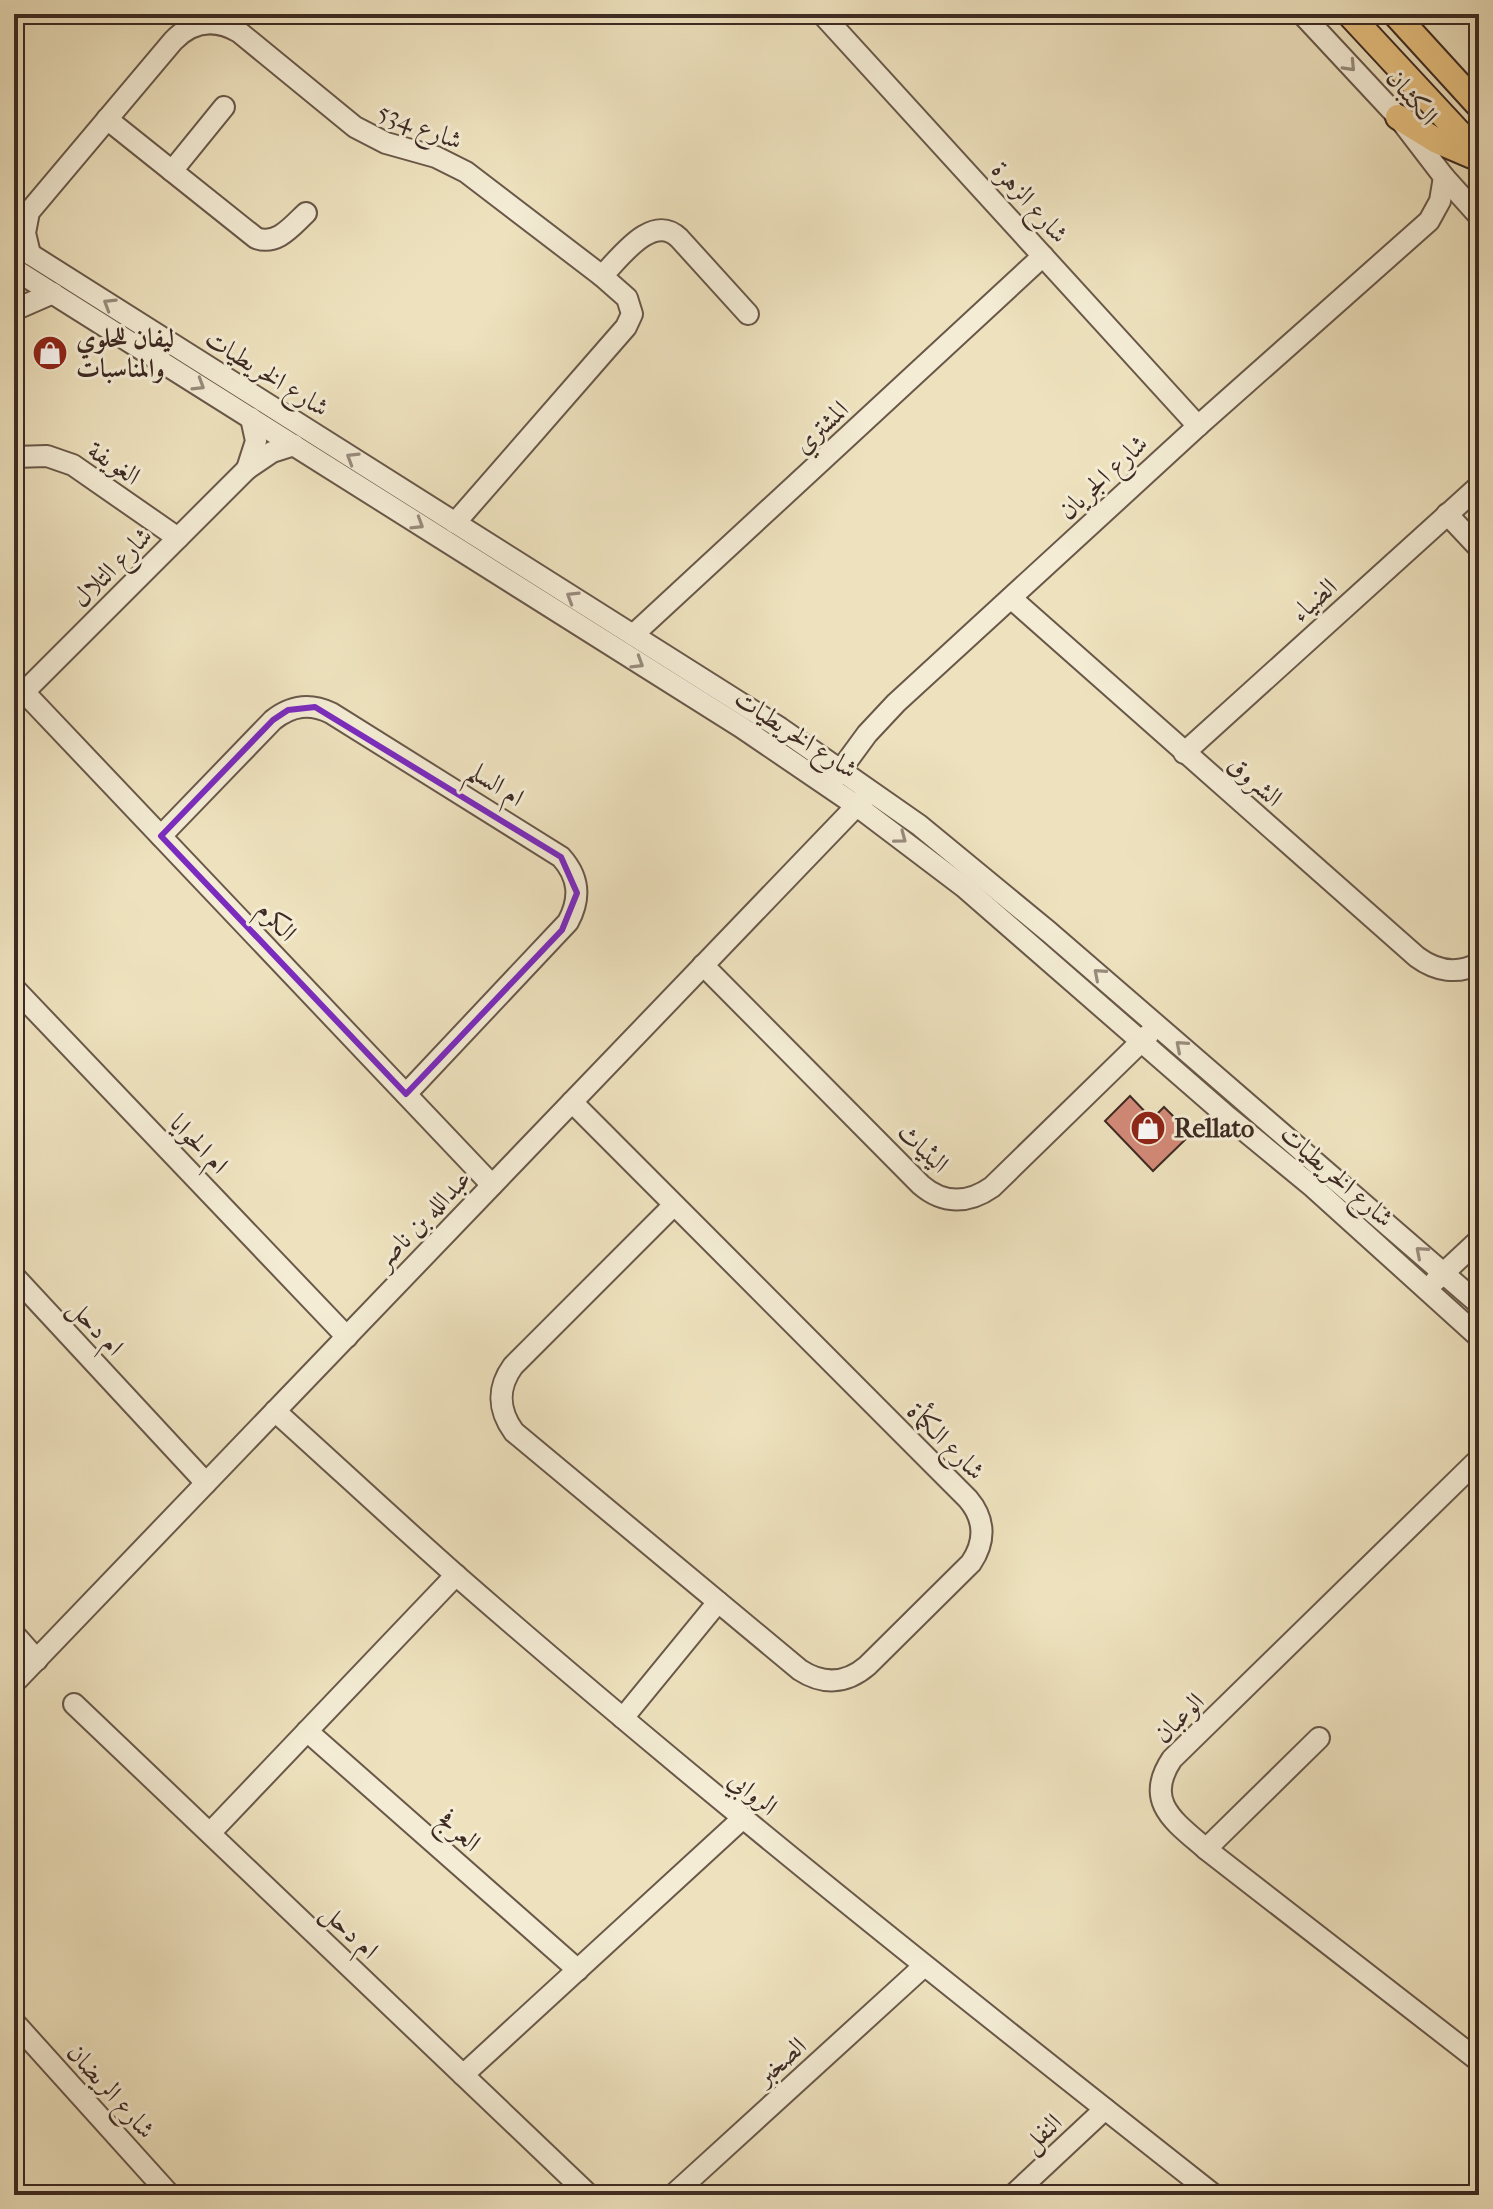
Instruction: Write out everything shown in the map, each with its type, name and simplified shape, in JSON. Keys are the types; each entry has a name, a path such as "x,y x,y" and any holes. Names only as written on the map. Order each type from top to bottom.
{"main road":[{"path":"1349,14 1479,157"},
{"path":"1395,14 1479,106"},
{"path":"1398,117 1437,141 1479,157"}],"street":[{"name":"شارع الزهرة","path":"822,14 1198,426"},
{"name":"الكثبان","path":"1302,14 1398,117 1476,213"},
{"name":"شارع 534","path":"22,249 25,233 22,216 180,33 199,24 220,23 239,32 355,127 386,143 436,157 466,172 602,276 630,303 632,314 630,321 455,523"},
{"path":"172,171 224,107"},
{"path":"107,119 262,240 274,239 306,213"},
{"name":"شارع الجريان","path":"834,778 888,710 1198,426 1429,221 1440,201 1444,177"},
{"name":"شارع الجريان","path":"1429,221 1450,213 1476,213"},
{"path":"602,276 646,235 657,229 669,231 679,238 748,314"},
{"name":"شارع الخريطيات","path":"22,249 780,728 834,778 863,799 1141,1042 1313,1187 1479,1337"},
{"name":"المشتري","path":"633,635 1043,256"},
{"name":"شارع الخريطيات","path":"14,269 741,727 834,778"},
{"path":"14,310 53,293"},
{"path":"247,469 256,441 251,418"},
{"name":"شارع التلال","path":"19,697 247,469 272,452 294,445"},
{"name":"الغويفة","path":"14,457 47,456 73,465 178,538"},
{"name":"الضياء","path":"1184,753 1479,486"},
{"path":"1447,514 1479,548"},
{"name":"الشروق","path":"1011,598 1425,963 1454,971 1479,963"},
{"name":"الكرم","path":"19,697 161,836 492,1185"},
{"name":"ام السلم","path":"161,836 273,720 288,710 306,706 331,713 561,857 573,873 577,893 568,922 406,1094"},
{"name":"شارع الخريطيات","path":"863,799 919,825 987,879 1479,1304"},
{"name":"عبدالله بن ناصر","path":"14,1683 863,799"},
{"name":"اليثياث","path":"703,965 921,1185 929,1192 950,1200 972,1198 992,1187 1157,1026"},
{"name":"ام الحوايا","path":"14,988 347,1337"},
{"name":"شارع الكمأة","path":"572,1102 974,1506 982,1525 980,1545 971,1563 867,1666 850,1678 818,1680 800,1670 514,1432 507,1422 500,1399 506,1376 513,1366 674,1205"},
{"path":"1426,1289 1479,1240"},
{"name":"ام دحل","path":"14,1276 206,1483"},
{"name":"الروابي","path":"275,1411 456,1575 623,1718 924,1966 1214,2195"},
{"name":"الوعبان","path":"1479,1459 1172,1759 1160,1782 1162,1801 1172,1819 1206,1849 1479,2061"},
{"path":"210,1833 456,1575"},
{"path":"623,1718 718,1602"},
{"path":"14,1634 37,1660"},
{"name":"ام دحل","path":"74,1704 589,2195"},
{"name":"العرفج","path":"307,1731 578,1970"},
{"path":"1206,1849 1319,1738"},
{"path":"463,2075 743,1818"},
{"name":"الصخبر","path":"673,2195 924,1966"},
{"name":"شارع الريضان","path":"14,2022 170,2195"},
{"name":"النفل","path":"1013,2195 1105,2109"}],"highlighted area":[{"path":"315,707 561,857 577,893 562,930 406,1094 161,836 273,720 288,710"}],"building":[{"name":"Rellato","path":"1130,1096 1152,1119 1164,1107 1191,1134 1153,1171 1105,1121"}],"place":[{"name":"ليفان للحلوي والمناسبات","path":"50,353"},
{"name":"Rellato","path":"1148,1128"}]}
